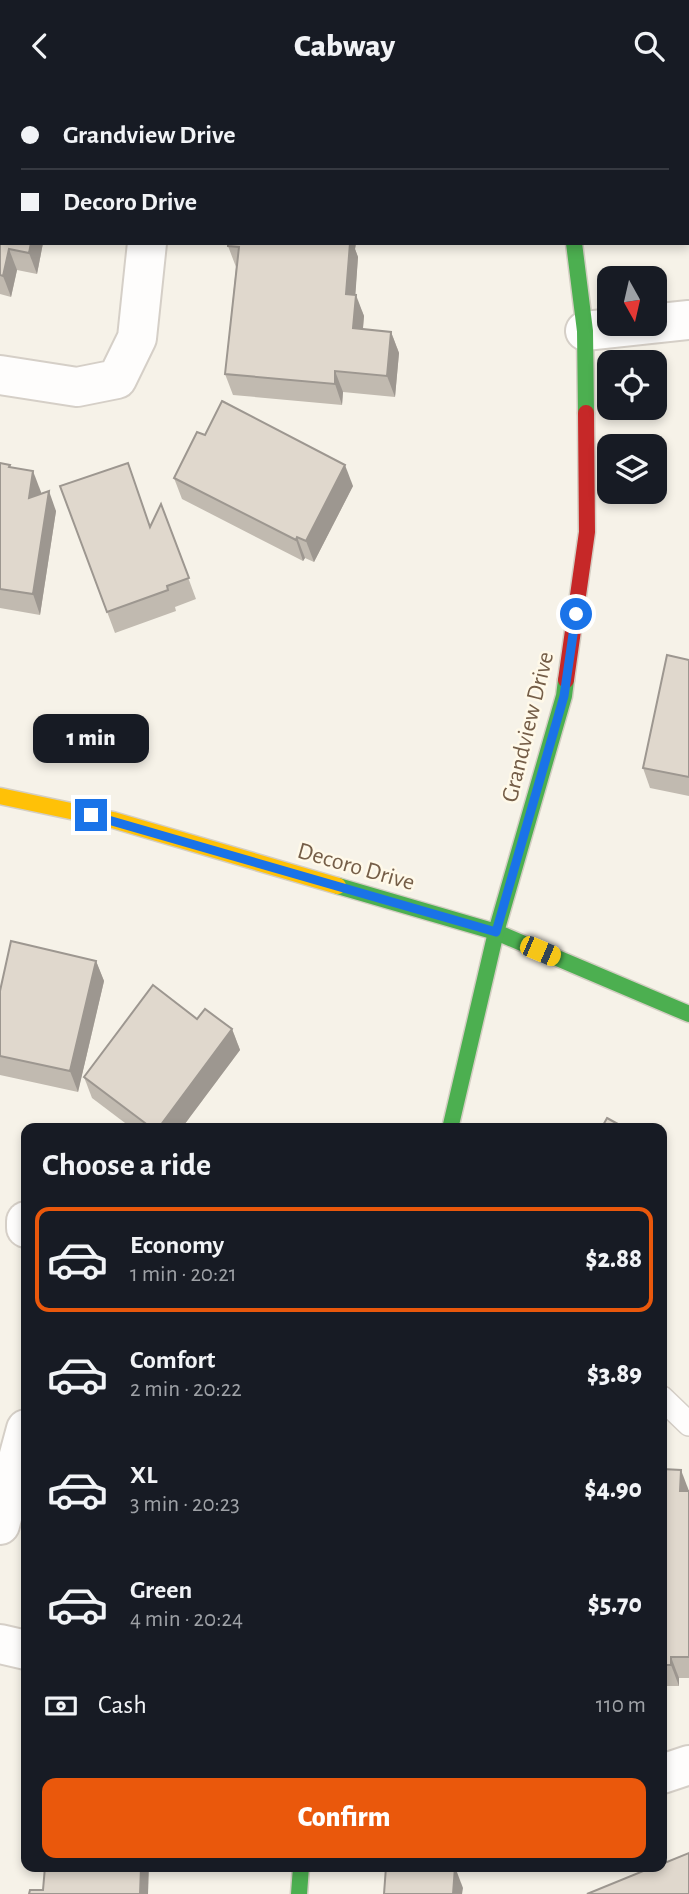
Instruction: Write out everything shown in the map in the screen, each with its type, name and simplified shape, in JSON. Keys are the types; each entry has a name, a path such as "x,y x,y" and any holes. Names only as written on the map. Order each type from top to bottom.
{"street":[{"path":"0,375 77,387 117,379 137,338 147,245"},
{"name":"Grandview Drive","path":"451,1123 496,932 564,696 587,533 585,331 574,245"},
{"path":"585,331 689,320"},
{"name":"Decoro Drive","path":"0,796 113,820 496,932 689,1014"},
{"path":"0,1525 21,1447"},
{"path":"0,1644 21,1649"},
{"path":"667,1772 689,1765"},
{"path":"299,1894 301,1872"}],"lane":[{"path":"667,1403 689,1425"}],"building":[{"path":"0,245 31,245 29,253 9,249 3,276 0,275"},
{"path":"350,245 346,294 356,295 353,328 391,332 387,376 335,371 335,384 225,374 239,247 228,246"},
{"path":"222,401 345,465 306,541 297,537 296,540 174,478 197,432 205,435"},
{"path":"0,463 33,471 29,498 49,491 33,594 0,589"},
{"path":"128,463 150,527 161,504 189,578 167,586 168,590 107,612 60,486"},
{"path":"667,655 689,660 689,777 643,768"},
{"path":"11,941 96,961 70,1071 0,1056 0,991"},
{"path":"153,985 197,1019 205,1009 232,1029 162,1123 145,1123 84,1077"},
{"path":"667,1469 681,1470 680,1491 689,1491 689,1657 671,1657 671,1665 667,1665"},
{"path":"689,1853 689,1894 587,1894 641,1872 667,1872 667,1862"},
{"path":"45,1872 141,1872 140,1894 29,1894 30,1890 43,1890"},
{"path":"386,1872 455,1872 453,1894 384,1894"}],"traffic: fast":[{"path":"574,245 585,331 586,413"},
{"path":"451,1123 496,932 564,696 566,680"},
{"path":"338,886 496,932 689,1014"},
{"path":"299,1894 301,1872"}],"traffic: slow":[{"path":"0,796 113,820 338,886"}],"traffic: jam":[{"path":"566,680 587,532 586,413"}],"route":[{"path":"91,815 496,932 564,696 576,614"}]}
